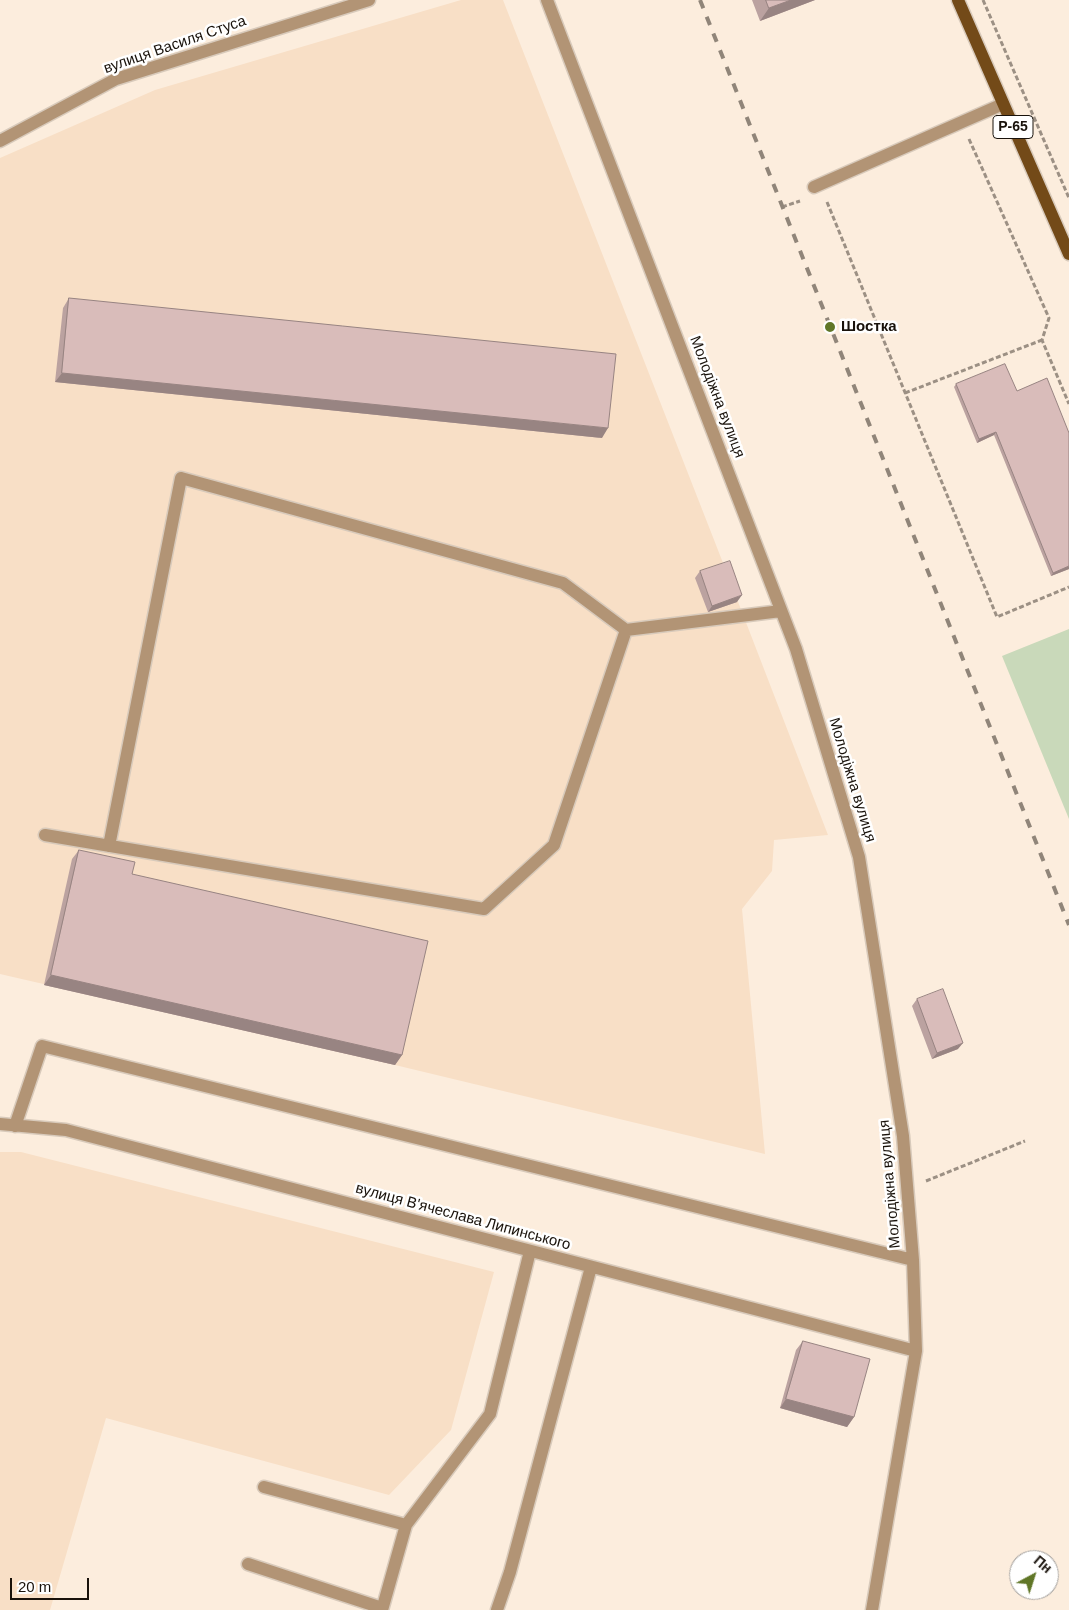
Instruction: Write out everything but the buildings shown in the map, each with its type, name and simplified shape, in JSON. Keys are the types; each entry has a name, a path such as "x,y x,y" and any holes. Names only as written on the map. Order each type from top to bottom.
{"main road":[{"name":"Р-65","path":"958,0 1069,254"}],"street":[{"name":"вулиця Василя Стуса","path":"0,141 116,79 369,0"},
{"name":"Молодіжна вулиця","path":"547,0 796,650 858,856 903,1136 913,1260 916,1351 872,1610"},
{"path":"816,185 1003,104"},
{"path":"109,846 181,478 563,583 626,630 781,611"},
{"path":"45,835 484,909 554,845 626,630"},
{"path":"15,1126 42,1046 913,1260"},
{"name":"вулиця В'ячеслава Липинського","path":"0,1124 66,1130 916,1351"},
{"path":"248,1564 382,1609 406,1525 490,1414 530,1251"},
{"path":"497,1610 510,1572 591,1267"},
{"path":"264,1487 406,1525"}],"path":[{"path":"983,0 1069,198"},
{"path":"961,122 1049,318 1042,340 1069,404"},
{"path":"816,185 998,617 1069,587"},
{"path":"905,393 1042,340"},
{"path":"908,1188 1025,1141"}],"shaded area":[{"path":"461,0 503,0 828,835 774,840 772,871 742,909 765,1154 395,1065 0,974 0,158 155,90"},
{"path":"0,1152 21,1152 494,1272 451,1430 389,1495 106,1418 50,1610 0,1610"}],"green space":[{"path":"1069,629 1069,819 1002,656"}],"railway":[{"path":"700,0 1069,925"}],"place":[{"name":"Шостка","path":"830,327"}]}
